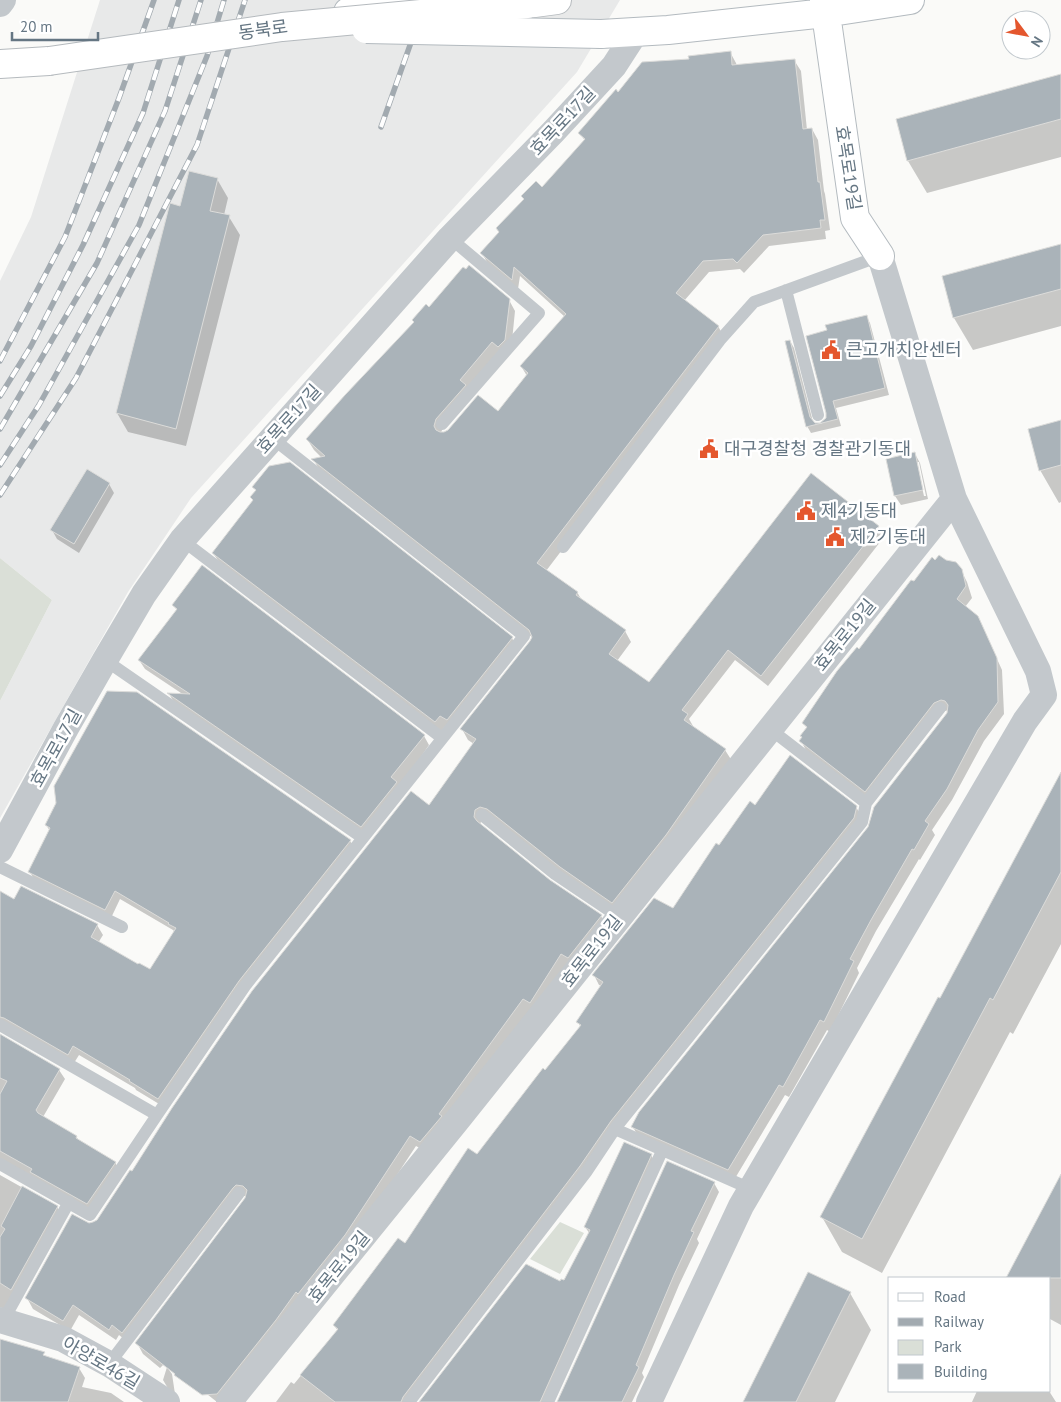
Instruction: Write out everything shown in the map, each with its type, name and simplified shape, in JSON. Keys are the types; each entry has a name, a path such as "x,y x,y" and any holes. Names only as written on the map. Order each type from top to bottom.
{"main road":[{"path":"282,27 400,0"},
{"name":"동북로","path":"0,64 49,61 282,27 556,0"},
{"path":"282,27 601,34 668,30 825,7 910,0"},
{"name":"효목로19길","path":"825,7 855,218 880,256"}],"street":[{"path":"0,4 3,0"},
{"name":"효목로17길","path":"0,850 105,660 144,594 182,540 450,238 614,66 636,32"},
{"name":"효목로19길","path":"649,1402 751,1189 1025,721 1055,698 1038,671 954,500 880,256"},
{"name":"효목로19길","path":"229,1402 954,500"},
{"name":"아양로46길","path":"2,1320 63,1339 109,1364 167,1402"}],"lane":[{"path":"442,424 539,313 450,238"},
{"path":"563,547 720,340 754,302 880,256"},
{"path":"786,290 818,415"},
{"path":"0,1164 90,1214 245,986 524,636 272,438"},
{"path":"182,540 442,738"},
{"path":"105,660 363,838"},
{"path":"408,1402 587,1171 615,1129 862,822 866,803 940,708"},
{"path":"770,729 866,803"},
{"path":"482,815 555,874 619,917"},
{"path":"0,867 122,927"},
{"path":"0,1025 157,1115"},
{"path":"615,1129 751,1189"},
{"path":"548,1402 662,1151"},
{"path":"109,1364 239,1193"},
{"name":"아양로46길","path":"2,1320 69,1202"}],"shaded area":[{"path":"100,0 620,0 577,72 191,498 128,592 0,818 0,701 52,600 0,558 0,281 31,217"}],"green space":[{"path":"0,558 52,600 0,701"},
{"path":"560,1222 584,1233 560,1274 530,1259"}],"building":[{"path":"731,51 732,65 795,59 803,129 812,128 818,182 820,182 825,220 820,220 821,228 763,235 737,263 733,259 703,261 676,293 719,326 537,563 578,592 576,595 626,630 609,654 649,682 811,473 879,526 761,676 728,650 682,710 688,714 684,720 726,749 666,835 612,903 560,867 487,809 480,807 475,810 474,817 477,821 550,880 602,915 568,958 561,954 530,1003 523,999 439,1114 442,1116 420,1142 410,1136 345,1235 298,1294 296,1292 217,1394 202,1395 135,1343 245,1198 247,1190 243,1186 236,1185 233,1188 122,1333 112,1325 109,1330 73,1305 63,1321 25,1298 72,1214 89,1223 97,1220 130,1170 132,1171 172,1108 252,991 411,791 429,805 476,739 460,729 532,637 529,630 311,459 325,456 306,439 414,322 412,320 426,304 429,307 463,267 466,269 469,265 510,299 505,340 498,347 492,342 460,380 466,385 436,419 434,426 440,432 448,430 478,395 498,411 528,373 520,366 566,314 514,267 512,280 480,253 499,232 496,228 524,199 521,196 536,181 542,187 585,139 578,133 616,89 618,92 642,62 689,59 688,56"},
{"path":"1061,74 1061,119 907,161 896,119"},
{"path":"189,171 218,178 210,211 230,215 176,429 116,413 170,203 180,206"},
{"path":"1061,244 1061,289 953,318 942,276"},
{"path":"867,315 885,388 833,401 838,419 806,427 785,341 790,340 810,417 815,423 820,423 826,418 826,413 806,336 827,330 825,325"},
{"path":"1061,420 1061,465 1039,471 1028,429"},
{"path":"915,452 923,490 894,496 886,459"},
{"path":"290,462 513,637 447,720 440,716 435,722 212,553 253,500 250,497 256,490 252,487 269,466"},
{"path":"87,469 110,483 74,544 50,530"},
{"path":"939,555 946,560 956,562 962,569 966,586 957,599 978,616 997,658 998,702 978,730 947,789 925,821 929,824 914,850 912,849 871,920 850,959 854,961 824,1022 820,1020 783,1087 779,1085 728,1170 631,1127 639,1112 868,827 874,807 947,713 948,705 945,701 941,700 934,703 865,792 799,741 802,737 800,736 807,727 802,723 837,671 857,647 859,649 911,580 914,581 932,557 935,560"},
{"path":"202,565 425,735 391,777 397,782 361,827 167,693 190,694 138,660 177,609 172,605"},
{"path":"107,691 137,692 351,840 239,981 158,1099 73,1046 68,1055 0,1017 0,891 14,899 21,886 98,924 91,937 150,969 176,928 115,891 105,910 28,872 50,828 45,825 56,803 54,786"},
{"path":"790,755 857,806 854,818 611,1121 580,1166 401,1402 335,1402 300,1375 338,1329 333,1325 398,1238 405,1243 468,1148 477,1154 543,1068 545,1070 581,1025 576,1022 603,982 592,975 654,898 673,908 716,843 719,845 750,801 755,805"},
{"path":"1061,772 1061,872 993,1000 990,998 862,1239 820,1217"},
{"path":"0,1034 60,1069 36,1110 38,1113 116,1162 87,1204 30,1172 32,1169 0,1151 0,1094 7,1081 0,1078"},
{"path":"624,1142 652,1154 540,1402 419,1402 526,1264 560,1281 561,1279 564,1280 590,1230 584,1227"},
{"path":"667,1161 715,1182 691,1231 694,1232 636,1365 639,1367 622,1402 557,1402"},
{"path":"1061,1174 1061,1278 1007,1277"},
{"path":"22,1186 58,1206 11,1290 0,1283 0,1237 5,1229 1,1226"},
{"path":"808,1272 851,1292 796,1402 743,1402"},
{"path":"0,1339 45,1352 43,1355 80,1367 68,1402 0,1402"}],"railway":[{"path":"0,361 65,237 119,98 154,0"},
{"path":"0,396 31,346 83,245 143,113 179,0"},
{"path":"0,429 97,263 165,111 201,0"},
{"path":"0,465 39,405 139,225 207,56 224,0"},
{"path":"0,495 76,378 197,145 245,0"},
{"path":"381,127 426,0"}],"place":[{"name":"큰고개치안센터","path":"831,350"},
{"name":"대구경찰청 경찰관기동대","path":"709,449"},
{"name":"제4기동대","path":"806,511"},
{"name":"제2기동대","path":"835,537"}]}
